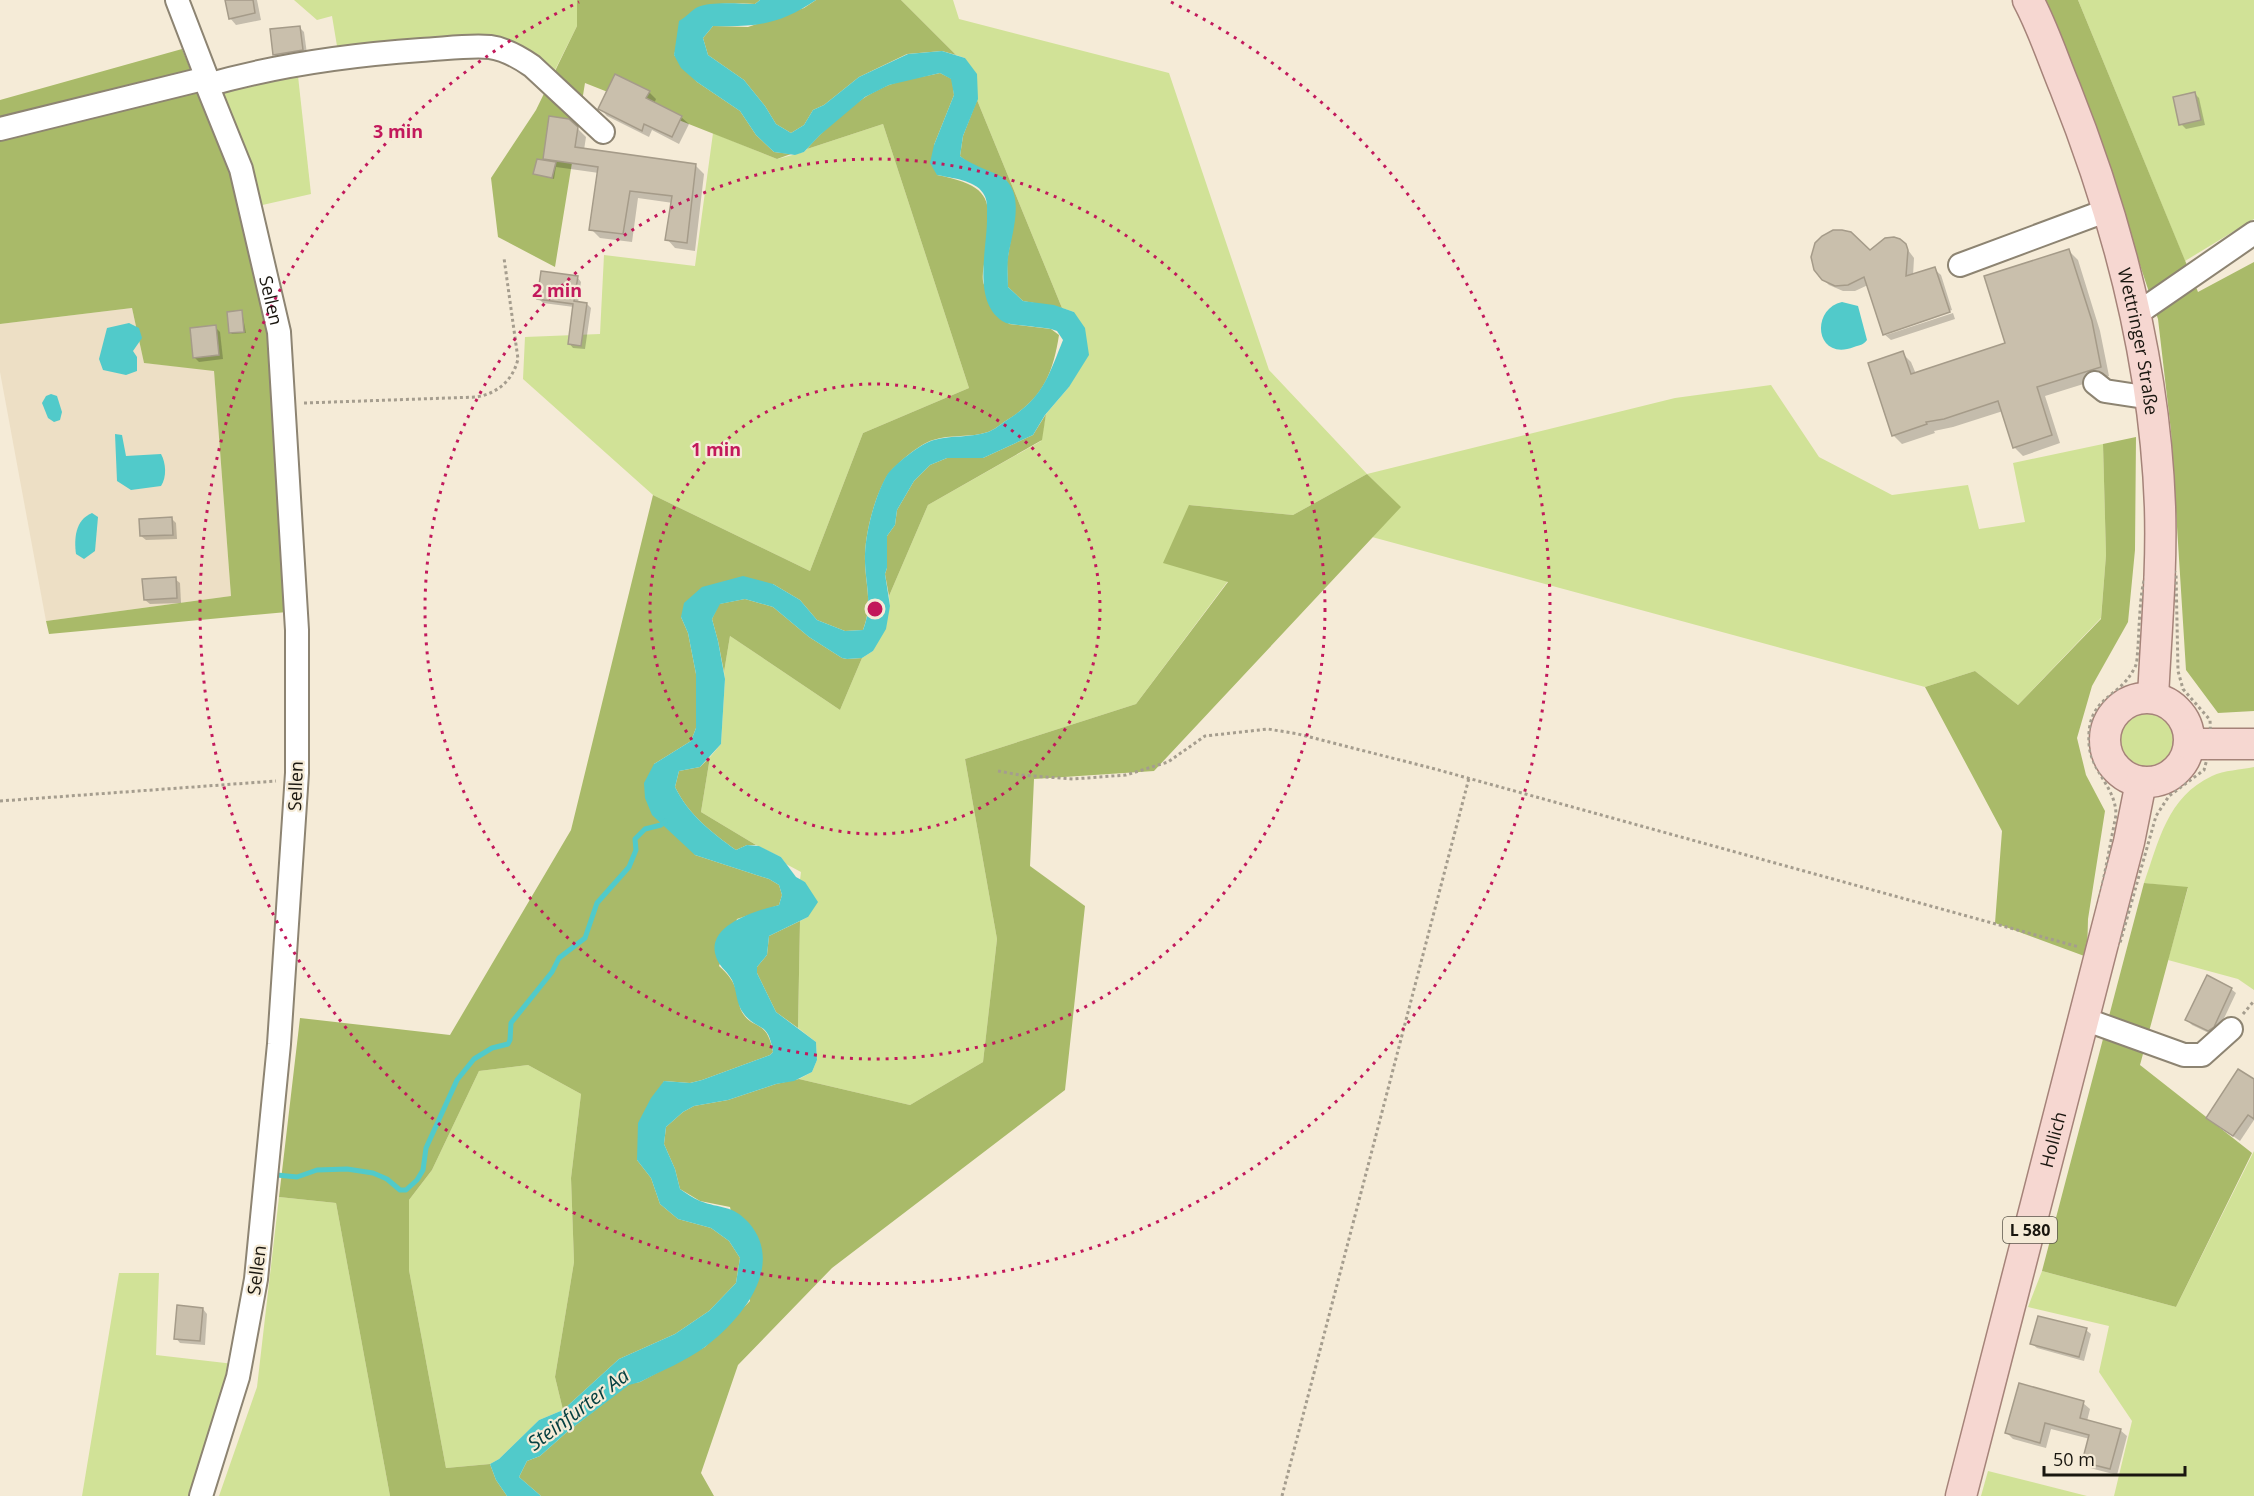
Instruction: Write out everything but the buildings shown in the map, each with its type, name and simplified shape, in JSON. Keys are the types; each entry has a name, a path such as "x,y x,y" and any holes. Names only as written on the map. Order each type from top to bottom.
{"main road":[{"name":"Wettringer Straße","path":"2028,0 2084,137 2108,210 2135,315 2151,398 2160,508 2153,698"},
{"path":"2200,744 2188,731 2180,714 2165,702 2153,698 2138,699 2125,704 2114,714 2107,727 2104,742 2108,756 2116,769 2127,778 2141,782 2155,782 2168,777 2200,744 2254,744"},
{"name":"Hollich","path":"1961,1496 2129,842 2141,782"}],"street":[{"name":"Sellen","path":"177,0 241,169 279,332 297,630 296,780 279,1044 256,1279 238,1377 201,1496"},
{"path":"0,129 207,82 358,55 469,47 492,48 518,57 532,66 603,132"},
{"path":"1960,265 2108,210"},
{"path":"2135,315 2254,233"},
{"path":"2095,383 2105,391 2151,398"},
{"path":"2084,1019 2184,1055 2202,1055 2231,1029"}],"path":[{"path":"285,409 310,401 477,397 488,395 502,387 513,373 518,359 504,258"},
{"path":"998,771 1073,779 1126,775 1168,762 1205,736 1268,729 1298,734 1469,778 2099,956 2120,943 2156,816 2169,796 2204,770 2200,744 2210,720 2183,688 2178,671 2176,573 2159,560 2144,580 2135,668 2122,684 2100,702 2089,724 2089,746 2095,768 2109,788 2116,804 2116,815 2095,923 2099,956"},
{"path":"1282,1496 1469,778"},
{"path":"0,801 296,780"}],"shaded area":[{"path":"132,308 144,363 214,370 231,596 46,621 0,372 0,324"}],"green space":[{"path":"294,0 577,0 577,26 553,74 522,51 338,52 332,16 317,20"},
{"path":"577,0 760,0 755,4 709,6 693,12 687,18 681,31 674,55 697,82 740,111 756,135 774,152 791,154 777,159 585,83 555,267 498,237 491,178 536,110 577,26"},
{"path":"816,0 901,0 956,55 942,51 907,54 859,77 824,105 813,110 804,125 791,133 776,124 744,80 708,55 703,38 713,26 748,27 804,8"},
{"path":"901,0 953,0 959,19 1169,73 1269,370 1367,474 1293,515 1189,505 1228,581 1136,704 965,759 997,939 983,1062 910,1105 799,1079 812,1072 817,1060 816,1042 798,1028 800,921 808,917 805,882 800,880 801,872 786,864 781,857 701,812 710,757 721,744 724,672 730,636 840,710 862,658 873,651 890,606 889,596 928,505 1041,441 1046,414 1069,387 1074,312 1062,308 977,100 965,58 956,55"},
{"path":"2041,0 2078,0 2198,292 2254,262 2254,711 2218,713 2186,670 2171,431 2158,319 2082,91"},
{"path":"2078,0 2254,0 2254,219 2185,261"},
{"path":"182,49 232,171 270,338 287,612 49,634 46,621 231,596 214,371 144,363 132,308 0,324 0,100"},
{"path":"940,73 952,79 954,95 934,145 937,175 971,185 986,200 988,224 983,272 984,285 1009,324 1051,329 1059,335 1049,373 1044,384 1029,403 995,428 981,434 946,437 928,442 908,455 887,476 875,503 867,534 865,564 868,610 863,630 845,631 817,620 800,600 773,584 681,617 688,633 696,674 696,728 691,741 654,764 695,855 769,879 779,885 782,895 779,905 737,919 719,966 728,975 736,989 742,1012 746,1018 767,1034 773,1052 702,1080 690,1083 664,1081 637,1160 651,1178 660,1204 678,1219 711,1228 729,1241 740,1258 736,1283 709,1311 675,1334 619,1359 563,1410 555,1377 574,1262 571,1178 581,1094 528,1065 479,1071 432,1170 409,1200 409,1270 446,1468 490,1464 496,1480 507,1496 390,1496 336,1203 279,1197 300,1018 450,1035 571,830 653,495 810,571 863,433 969,388 883,124 807,149 834,121 877,90 895,83"},
{"path":"298,76 311,194 258,206 219,90 250,80"},
{"path":"977,100 1062,308 1023,301 1008,287 1007,262 1015,215 1006,180 971,165 960,156 963,136"},
{"path":"883,124 969,388 863,433 810,571 653,495 523,379 525,337 600,334 604,255 695,266 713,133 777,159 804,152 807,149"},
{"path":"1771,385 1819,457 1892,495 1968,485 1979,529 2025,522 2013,463 2103,444 2106,555 2101,618 2018,705 1975,671 1925,687 1372,537 1400,507 1367,474 1675,398"},
{"path":"1046,414 1042,440 928,505 889,596 885,574 887,536 895,525 897,510 914,481 930,465 947,458 983,458 1033,435"},
{"path":"2136,437 2135,550 2128,622 2092,686 2077,738 2086,775 2105,811 2088,919 2087,957 1995,923 2002,831 1925,687 1975,671 2018,705 2101,619 2106,555 2103,444"},
{"path":"1367,474 1401,507 1154,771 1034,779 1030,866 1085,906 1065,1090 832,1268 738,1365 701,1473 714,1496 541,1496 519,1477 527,1461 540,1456 629,1384 640,1382 705,1347 750,1301 730,1207 700,1201 680,1189 675,1169 664,1144 666,1127 683,1112 694,1106 728,1100 799,1079 910,1105 983,1062 997,939 965,759 1136,704 1228,582 1163,563 1189,505 1293,515"},
{"path":"745,599 773,607 809,637 842,658 862,658 840,710 730,636 724,672 712,619 719,604"},
{"path":"2147,714 2157,716 2165,722 2171,730 2173,740 2171,750 2165,758 2157,764 2147,766 2137,764 2129,758 2123,750 2121,740 2123,730 2129,722 2137,716"},
{"path":"710,757 701,812 756,845 747,845 736,850 709,830 687,806 675,787 679,771 700,767"},
{"path":"2254,767 2254,990 2238,979 2168,960 2188,888 2144,883 2160,836 2184,796 2212,776"},
{"path":"2144,883 2188,887 2140,1065 2252,1153 2176,1307 2042,1271"},
{"path":"800,921 798,1028 776,1012 757,973 757,967 767,955 769,936"},
{"path":"528,1065 581,1094 571,1178 574,1262 555,1377 563,1410 539,1420 499,1459 490,1464 446,1468 409,1270 409,1200 432,1170 479,1071"},
{"path":"2254,1151 2254,1496 2114,1496 2132,1421 2099,1372 2109,1326 2028,1307 2042,1271 2176,1307"},
{"path":"279,1197 336,1203 390,1496 219,1496 257,1387"},
{"path":"119,1273 159,1273 156,1355 234,1364 196,1496 82,1496"},
{"path":"1988,1471 2087,1496 1981,1496"}],"water":[{"name":"Steinfurter Aa","path":"760,0 816,0 790,15 767,23 713,26 703,38 708,55 744,80 776,124 791,133 804,125 813,110 824,105 859,77 908,54 942,51 965,58 977,74 978,99 963,136 960,156 1003,177 1012,188 1015,197 1015,218 1008,262 1008,287 1023,301 1054,305 1074,312 1085,328 1089,355 1069,387 1045,415 1033,435 983,458 947,458 930,465 914,481 897,510 895,525 887,536 885,574 890,606 886,629 873,651 862,658 842,658 809,637 773,607 745,599 720,604 712,619 725,679 721,744 700,767 679,771 675,787 687,806 709,830 736,850 747,845 759,846 781,857 796,877 805,882 818,902 808,917 769,936 767,955 757,967 757,973 776,1012 816,1042 817,1060 812,1072 794,1081 776,1084 728,1100 694,1106 683,1112 666,1127 664,1144 675,1169 680,1189 700,1201 737,1213 749,1223 759,1240 763,1257 761,1274 754,1291 732,1322 705,1347 673,1366 629,1385 567,1432 540,1456 527,1461 519,1477 541,1496 507,1496 496,1480 490,1464 499,1459 539,1420 563,1410 619,1359 675,1334 709,1311 736,1283 740,1258 729,1241 711,1228 678,1219 660,1204 651,1178 637,1160 638,1123 651,1098 664,1081 690,1083 702,1080 773,1052 765,1031 741,1010 732,980 716,958 715,943 727,926 737,920 779,905 782,895 779,885 769,879 695,855 652,815 645,798 644,783 654,764 691,741 696,728 696,674 688,633 681,617 684,603 702,587 743,576 773,584 800,600 817,620 845,631 863,630 868,610 865,564 867,534 875,503 887,475 922,445 941,438 988,432 1019,412 1043,386 1063,340 1057,331 1051,329 1006,323 995,315 988,303 983,274 987,216 985,196 969,182 937,175 930,163 934,145 954,95 951,79 940,73 889,85 865,97 820,135 804,152 795,155 774,152 756,135 740,111 697,82 681,68 674,55 679,21 704,5 755,4"},
{"path":"1842,302 1858,306 1867,340 1860,345 1841,350 1831,347 1825,341 1821,333 1821,323 1825,314 1832,307"},
{"path":"129,323 139,328 142,338 133,351 137,357 137,371 126,375 103,370 99,359 107,328"},
{"path":"51,394 57,396 62,412 60,420 54,422 48,418 42,403 46,396"},
{"path":"115,434 122,435 126,456 161,454 165,470 161,486 131,490 117,481"},
{"path":"92,513 98,517 95,551 84,559 76,554 77,530 82,520"}],"waterway":[{"path":"277,1175 297,1177 317,1170 347,1169 373,1173 387,1179 400,1190 406,1190 417,1180 423,1170 426,1148 457,1080 474,1059 492,1048 508,1044 511,1023 552,972 559,958 585,938 597,903 629,867 636,850 635,839 645,829 661,825 665,821"}]}
